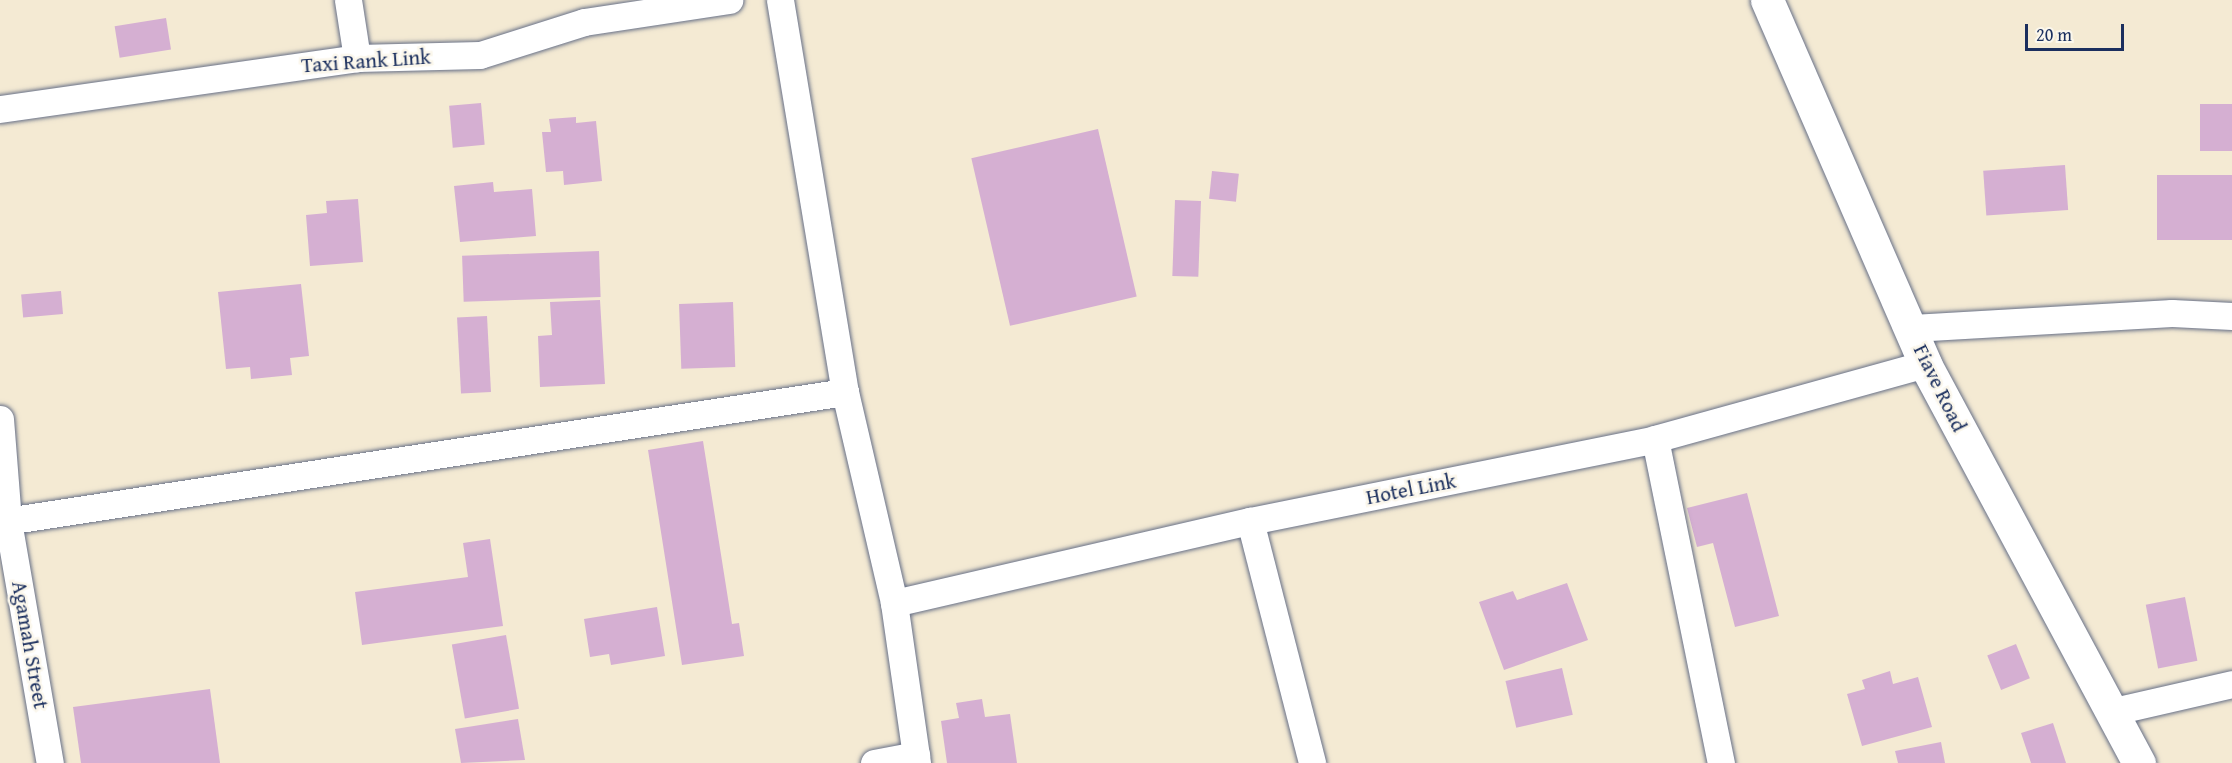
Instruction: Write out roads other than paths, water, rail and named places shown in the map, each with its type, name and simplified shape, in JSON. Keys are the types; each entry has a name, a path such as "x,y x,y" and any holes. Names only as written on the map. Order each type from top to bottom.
{"street":[{"path":"348,0 357,58"},
{"path":"584,22 602,0"},
{"name":"Taxi Rank Link","path":"0,109 357,58 480,55 584,22 729,0"},
{"path":"780,0 845,392 894,603 916,759 874,763"},
{"name":"Fiave Road","path":"1767,0 1912,328 1925,364 2139,763"},
{"path":"1912,328 2172,313 2232,316"},
{"name":"Hotel Link","path":"894,603 1250,521 1655,440 1925,364"},
{"path":"4,522 845,392"},
{"name":"Agamah Street","path":"0,419 4,522 50,763"},
{"path":"1655,440 1721,763"},
{"path":"1250,521 1312,763"},
{"path":"2110,712 2232,684"}]}
